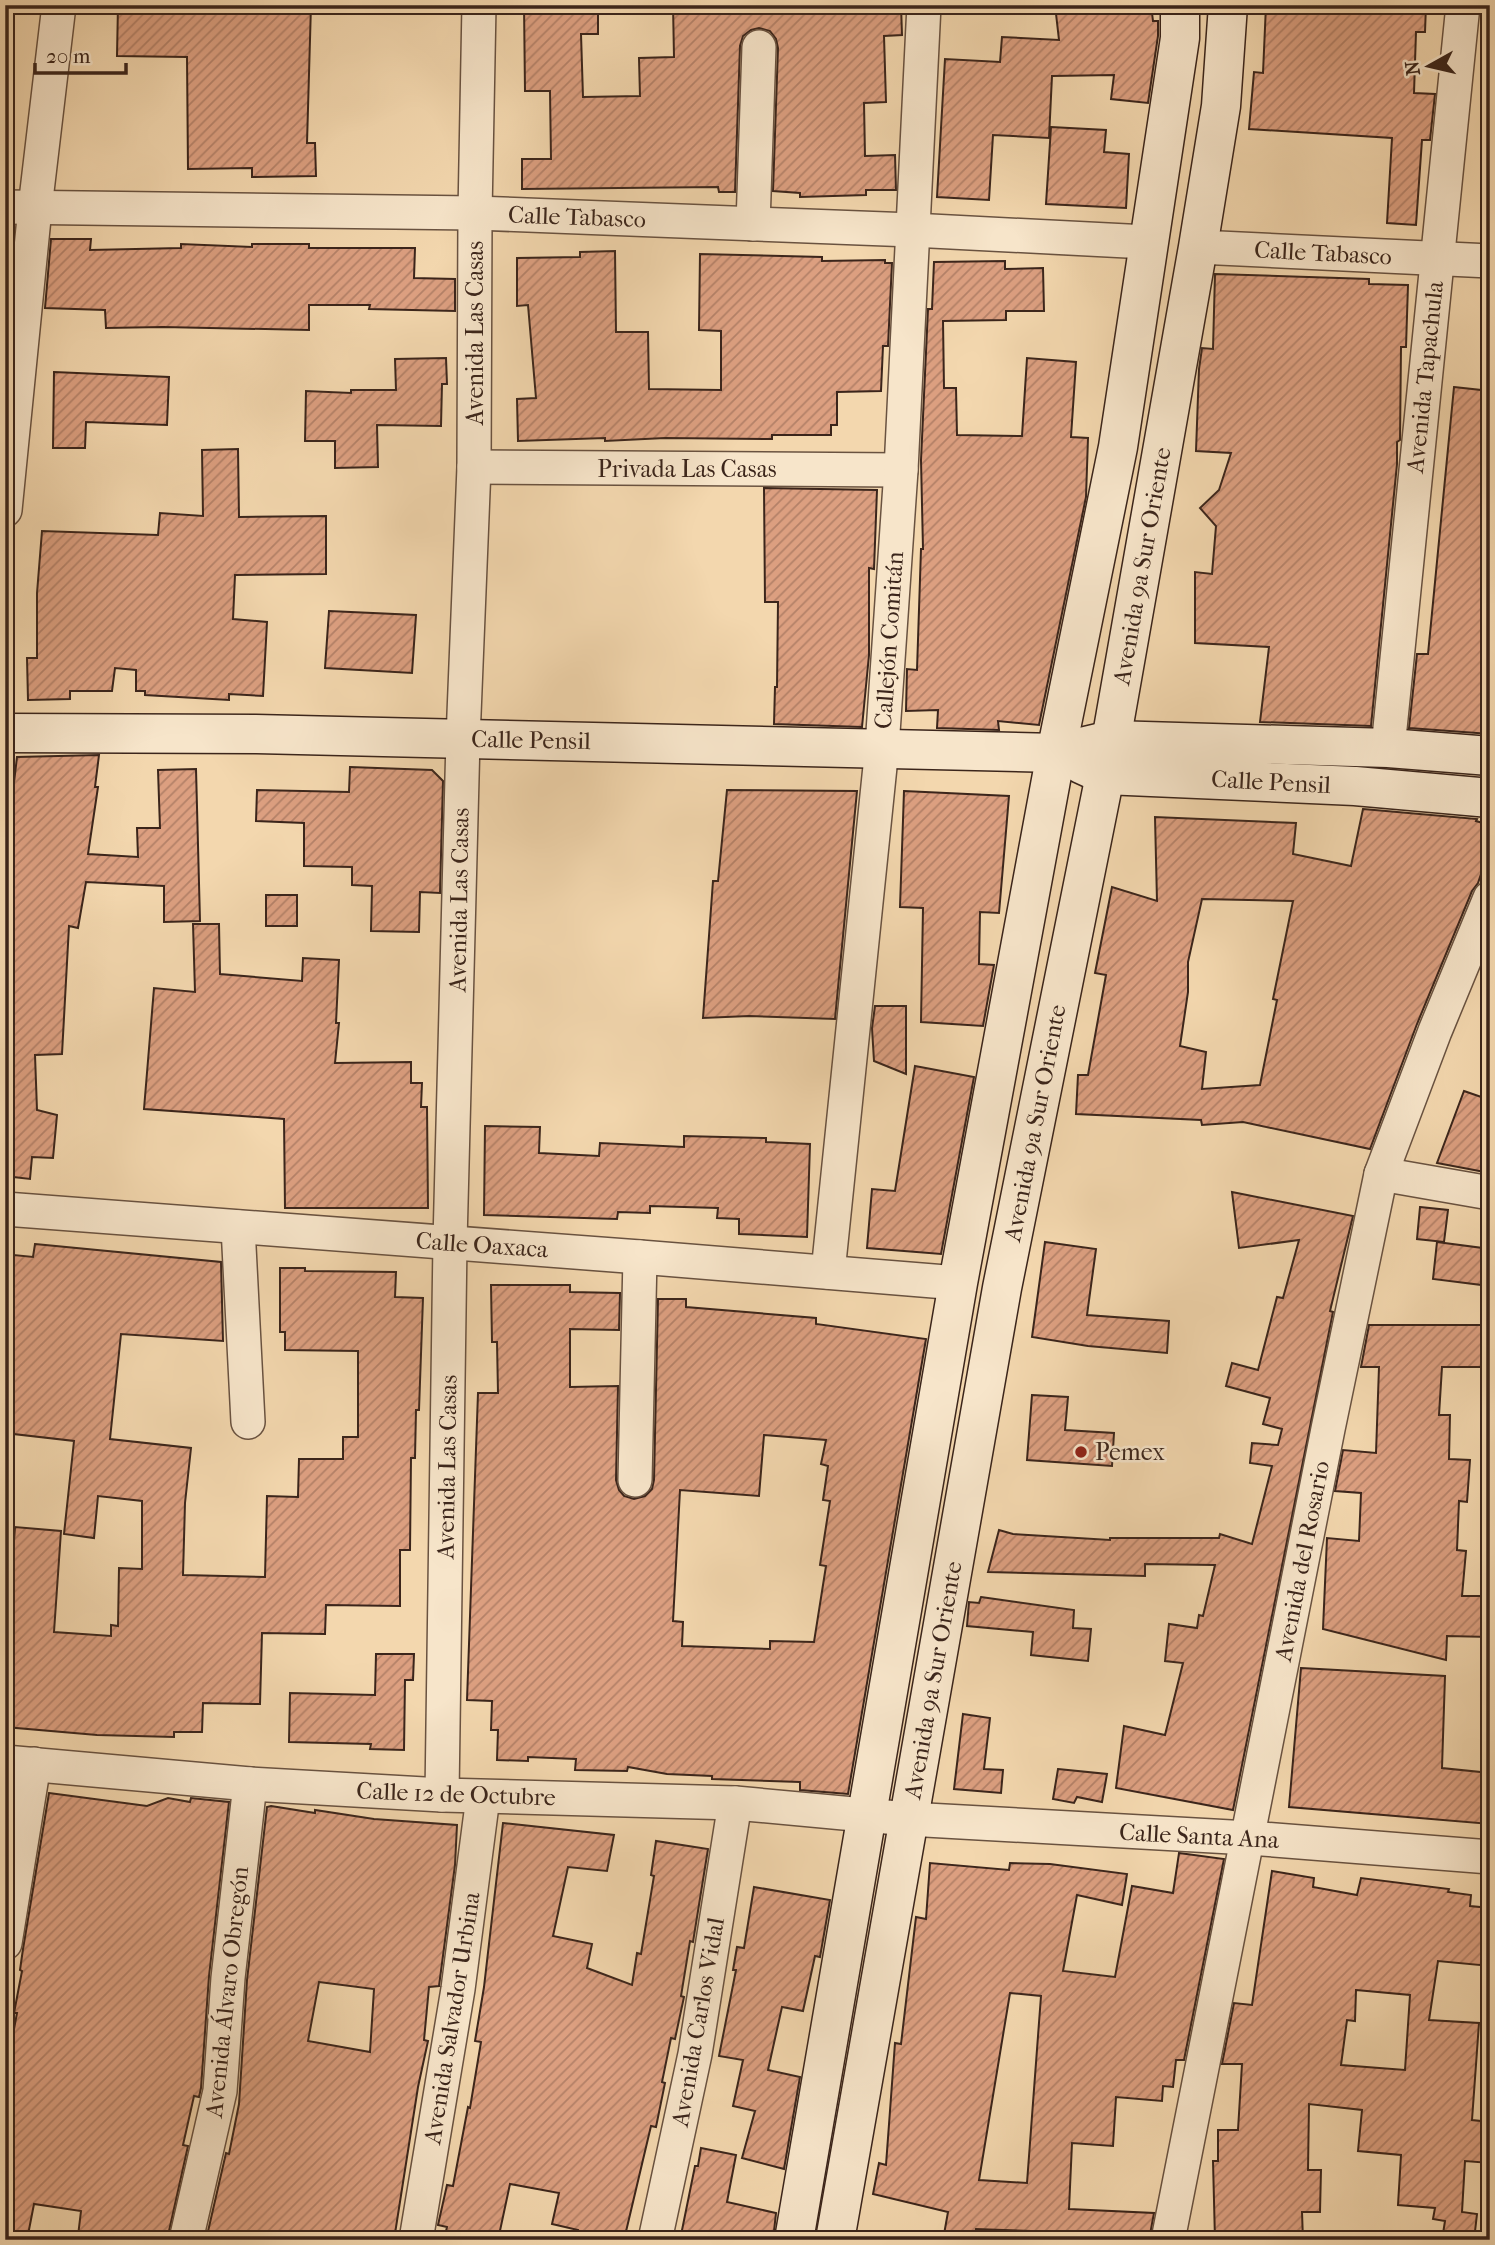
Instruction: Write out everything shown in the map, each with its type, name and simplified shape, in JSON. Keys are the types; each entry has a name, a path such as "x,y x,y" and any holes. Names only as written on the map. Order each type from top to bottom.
{"main road":[{"name":"Avenida 9a Sur Oriente","path":"794,2240 869,1815 958,1283 1056,753 1118,447 1180,38 1180,5"},
{"name":"Avenida 9a Sur Oriente","path":"835,2240 1002,1289 1108,757 1198,247 1221,106 1228,5"},
{"name":"Calle Pensil","path":"5,733 256,734 1056,753 1490,798"},
{"name":"Calle Pensil","path":"1108,757 1388,748 1490,756"}],"street":[{"path":"5,510 20,207 59,5"},
{"name":"Avenida Las Casas","path":"442,1795 450,1242 463,738 474,467 479,5"},
{"name":"Callejón Comitán","path":"828,1272 882,747 901,470 924,5"},
{"name":"Avenida Tapachula","path":"1388,748 1463,5"},
{"path":"753,224 759,47"},
{"name":"Calle Tabasco","path":"20,207 475,213 912,230 1147,243"},
{"name":"Calle Tabasco","path":"1198,247 1490,261"},
{"name":"Privada Las Casas","path":"474,467 901,470"},
{"name":"Avenida del Rosario","path":"1168,2240 1381,1174 1435,1031 1490,898"},
{"path":"1381,1174 1490,1193"},
{"name":"Calle Oaxaca","path":"5,1209 640,1256 958,1283"},
{"path":"238,1227 248,1422"},
{"path":"635,1480 640,1256"},
{"path":"5,1943 20,1763"},
{"name":"Calle 12 de Octubre","path":"20,1763 250,1784 484,1797 735,1803 908,1819"},
{"name":"Avenida Álvaro Obregón","path":"186,2240 220,2091 228,1978 250,1784"},
{"name":"Avenida Salvador Urbina","path":"416,2240 458,1989 484,1797"},
{"name":"Avenida Carlos Vidal","path":"655,2240 695,2054 735,1803"},
{"name":"Calle Santa Ana","path":"908,1819 1249,1838 1490,1857"}],"building":[{"path":"118,5 311,5 307,143 315,143 316,176 252,177 252,168 188,169 187,57 117,56"},
{"path":"524,5 598,5 598,34 581,34 583,97 640,96 639,58 674,57 673,5 901,5 902,35 884,36 886,102 864,103 865,156 895,155 896,190 866,190 866,195 800,197 800,193 773,191 778,48 770,31 759,28 743,36 740,46 735,192 719,192 718,187 522,189 522,159 551,159 550,91 525,91"},
{"path":"1055,5 1151,5 1153,21 1158,21 1158,36 1148,103 1111,99 1114,75 1052,76 1049,138 993,135 989,200 937,197 945,59 1000,62 1002,37 1059,40"},
{"path":"1266,5 1426,5 1425,32 1416,32 1414,93 1435,94 1430,140 1422,140 1416,225 1387,223 1392,138 1249,129 1254,72 1263,73"},
{"path":"1051,127 1106,130 1104,152 1129,154 1126,208 1046,204"},
{"path":"51,239 91,239 90,250 181,248 181,244 252,247 252,244 309,244 309,248 415,248 414,278 455,279 455,311 369,309 370,305 309,305 309,330 106,328 105,310 45,308"},
{"path":"615,251 616,332 648,332 649,389 721,390 721,331 699,330 700,254 822,257 822,261 885,260 885,263 892,263 888,346 883,346 881,391 837,392 837,425 831,425 831,435 772,435 772,439 665,438 605,441 605,438 518,441 517,399 536,398 528,305 517,306 517,258 580,257 580,252"},
{"path":"1005,261 1005,269 1043,268 1044,311 1006,311 1006,320 943,321 944,388 956,388 957,435 1022,436 1027,358 1076,362 1071,437 1088,438 1086,497 1039,725 998,721 999,730 937,728 938,710 906,711 907,669 917,670 923,549 921,460 928,309 932,309 934,262"},
{"path":"1215,274 1369,279 1369,284 1408,285 1406,347 1401,347 1400,440 1397,442 1371,726 1260,722 1269,647 1195,643 1195,572 1212,574 1216,526 1200,508 1219,490 1231,453 1196,451 1202,348 1213,349"},
{"path":"446,358 447,384 442,384 441,426 377,425 378,467 335,468 335,441 305,441 306,391 351,393 351,390 396,390 395,359"},
{"path":"54,372 169,377 167,425 86,422 85,448 53,448"},
{"path":"1454,387 1490,391 1490,734 1409,728 1417,654 1428,654"},
{"path":"238,449 239,517 326,516 326,574 235,575 233,619 267,622 263,696 229,694 229,700 145,695 145,691 136,691 136,670 115,668 112,691 70,691 70,699 28,700 27,658 37,658 37,593 42,531 158,535 160,513 203,516 202,450"},
{"path":"764,488 877,490 874,569 869,568 869,655 862,727 774,724 778,602 765,602"},
{"path":"329,611 416,615 412,673 325,668"},
{"path":"99,755 95,787 98,787 88,854 138,857 137,828 160,828 158,770 196,769 200,921 164,922 164,886 86,882 78,928 69,926 62,1054 35,1055 37,1110 57,1115 53,1158 32,1157 30,1179 5,1176 5,858 17,757"},
{"path":"350,767 432,770 443,781 440,893 420,892 419,932 371,931 372,886 352,885 352,867 304,866 304,823 256,821 257,790 349,792"},
{"path":"727,790 857,791 835,1019 749,1016 703,1018 713,881 718,881"},
{"path":"904,791 1009,796 999,913 980,912 979,964 994,965 983,1026 921,1022 923,908 900,907"},
{"path":"1363,809 1477,819 1476,821 1490,825 1490,847 1478,883 1472,891 1417,1024 1370,1149 1243,1122 1202,1125 1201,1120 1076,1114 1078,1075 1088,1075 1106,975 1095,973 1112,887 1157,901 1155,817 1296,823 1293,854 1351,866","holes":["1202,899 1293,901 1273,999 1277,1000 1260,1085 1202,1089 1206,1052 1180,1046 1188,992 1188,962"]},
{"path":"266,895 297,895 297,926 266,926"},
{"path":"193,924 219,924 220,974 302,981 303,958 339,960 336,1023 339,1023 335,1063 411,1062 411,1083 422,1083 421,1107 427,1107 428,1208 285,1208 284,1119 144,1109 154,988 195,992"},
{"path":"875,1006 906,1006 906,1074 874,1061 872,1028"},
{"path":"915,1066 974,1077 941,1254 867,1248 872,1189 895,1191"},
{"path":"1464,1091 1490,1100 1490,1173 1437,1163"},
{"path":"485,1126 540,1127 539,1153 599,1156 600,1143 684,1147 684,1136 766,1138 766,1142 810,1144 807,1237 739,1234 739,1219 717,1218 718,1208 650,1206 650,1213 618,1212 617,1219 484,1215"},
{"path":"1232,1192 1353,1216 1330,1311 1333,1312 1233,1810 1116,1788 1124,1726 1165,1735 1183,1663 1165,1661 1169,1624 1197,1628 1199,1615 1203,1616 1215,1565 1145,1564 1145,1576 988,1572 999,1530 1013,1534 1110,1540 1219,1538 1220,1534 1252,1544 1272,1466 1250,1463 1252,1443 1278,1445 1282,1429 1263,1424 1270,1398 1226,1386 1232,1363 1258,1370 1277,1297 1283,1298 1299,1240 1239,1248"},
{"path":"1420,1207 1448,1210 1444,1242 1417,1239"},
{"path":"1045,1242 1096,1249 1087,1315 1169,1321 1167,1353 1088,1346 1032,1337"},
{"path":"1437,1242 1490,1249 1490,1286 1433,1279"},
{"path":"35,1244 221,1262 223,1341 121,1334 110,1439 191,1448 185,1503 183,1575 265,1577 267,1496 298,1497 299,1459 343,1459 343,1437 358,1437 358,1351 285,1350 285,1332 280,1332 280,1268 305,1268 305,1271 396,1272 395,1297 423,1298 419,1410 416,1410 415,1458 411,1458 410,1550 400,1550 400,1606 326,1605 325,1634 262,1633 260,1704 203,1703 202,1732 174,1732 174,1737 97,1735 5,1727 5,1663 15,1527 61,1531 54,1632 111,1636 111,1625 118,1626 119,1568 142,1569 142,1501 98,1496 94,1538 64,1534 74,1441 5,1433 5,1267 13,1267 14,1255 33,1257"},
{"path":"491,1285 570,1285 570,1292 620,1293 619,1330 570,1329 570,1387 618,1386 616,1480 624,1496 634,1499 645,1496 652,1489 654,1480 658,1299 686,1299 686,1307 816,1318 816,1324 926,1339 848,1794 800,1790 800,1782 712,1779 712,1776 667,1774 628,1767 627,1771 575,1770 576,1759 528,1757 528,1761 497,1760 498,1730 491,1730 492,1701 467,1700 478,1393 498,1393 497,1342 492,1342","holes":["764,1435 826,1440 821,1464 828,1466 823,1500 830,1501 820,1565 826,1566 814,1642 770,1641 770,1649 682,1646 683,1622 673,1621 680,1490 759,1496"]},
{"path":"1369,1325 1490,1325 1490,1367 1442,1367 1439,1415 1450,1415 1449,1459 1470,1460 1467,1502 1459,1501 1457,1550 1466,1551 1462,1596 1490,1596 1490,1637 1447,1636 1446,1660 1323,1629 1327,1538 1359,1541 1361,1493 1335,1491 1343,1450 1376,1453 1379,1367 1361,1367"},
{"path":"1032,1395 1068,1397 1065,1430 1114,1433 1112,1466 1027,1460"},
{"path":"981,1597 1074,1610 1073,1628 1091,1629 1088,1661 1031,1655 1033,1632 967,1626 969,1602 979,1603"},
{"path":"376,1654 414,1654 413,1680 405,1680 404,1750 370,1749 371,1744 289,1742 290,1693 375,1695"},
{"path":"1301,1668 1445,1676 1442,1768 1490,1773 1490,1824 1289,1807"},
{"path":"963,1714 990,1718 984,1769 1003,1770 1001,1793 954,1789"},
{"path":"1058,1769 1107,1774 1102,1802 1077,1797 1074,1803 1053,1799"},
{"path":"49,1793 147,1806 168,1798 190,1802 191,1798 229,1802 209,1976 201,2088 199,2097 194,2096 183,2145 188,2146 167,2240 106,2240 78,2236 81,2211 34,2204 27,2240 5,2240 5,2077"},
{"path":"267,1807 457,1825 455,1865 439,1986 429,1987 424,2040 428,2041 418,2087 394,2240 206,2240 239,2104 247,1980","holes":["319,1982 374,1989 370,2052 308,2041"]},
{"path":"503,1823 614,1835 607,1871 568,1867 553,1936 592,1944 587,1968 632,1985 637,1953 641,1954 654,1876 651,1875 656,1841 708,1849 675,2039 671,2038 656,2127 651,2126 624,2240 576,2240 578,2230 552,2224 559,2193 510,2184 498,2240 444,2240 447,2227 438,2225 447,2185 453,2186 481,2042 475,2041"},
{"path":"1179,1853 1224,1859 1184,2060 1176,2060 1173,2087 1163,2086 1162,2101 1116,2097 1113,2146 1072,2143 1069,2209 1154,2213 1149,2240 1118,2240 1119,2234 976,2229 974,2240 943,2240 948,2212 873,2194 879,2163 886,2165 895,2043 901,2044 916,1917 926,1919 930,1863 1009,1870 1010,1863 1050,1864 1127,1874 1122,1905 1077,1895 1063,1971 1115,1977 1132,1886 1173,1893","holes":["1010,1993 1041,1996 1027,2183 979,2180"]},
{"path":"1272,1871 1314,1878 1313,1887 1357,1895 1361,1878 1449,1889 1448,1892 1471,1895 1470,1906 1490,1908 1490,1966 1438,1961 1429,2020 1479,2023 1472,2120 1490,2122 1490,2163 1465,2161 1462,2212 1477,2214 1474,2240 1442,2240 1445,2221 1433,2219 1435,2208 1398,2205 1401,2155 1358,2151 1362,2110 1309,2104 1308,2170 1321,2170 1320,2212 1302,2212 1303,2240 1215,2240 1213,2161 1218,2161 1218,2130 1238,2130 1242,2064 1222,2064 1234,2003 1252,2005","holes":["1356,1990 1410,1995 1405,2070 1341,2065 1347,2020 1355,2021"]},
{"path":"754,1887 830,1900 820,1957 815,1956 803,2011 782,2007 768,2070 800,2077 784,2169 742,2158 755,2111 733,2106 743,2060 719,2056 736,1970 733,1970 737,1947 744,1948"},
{"path":"701,2148 736,2155 727,2202 776,2213 773,2240 680,2240"}],"place":[{"name":"Pemex","path":"1081,1452"}]}
